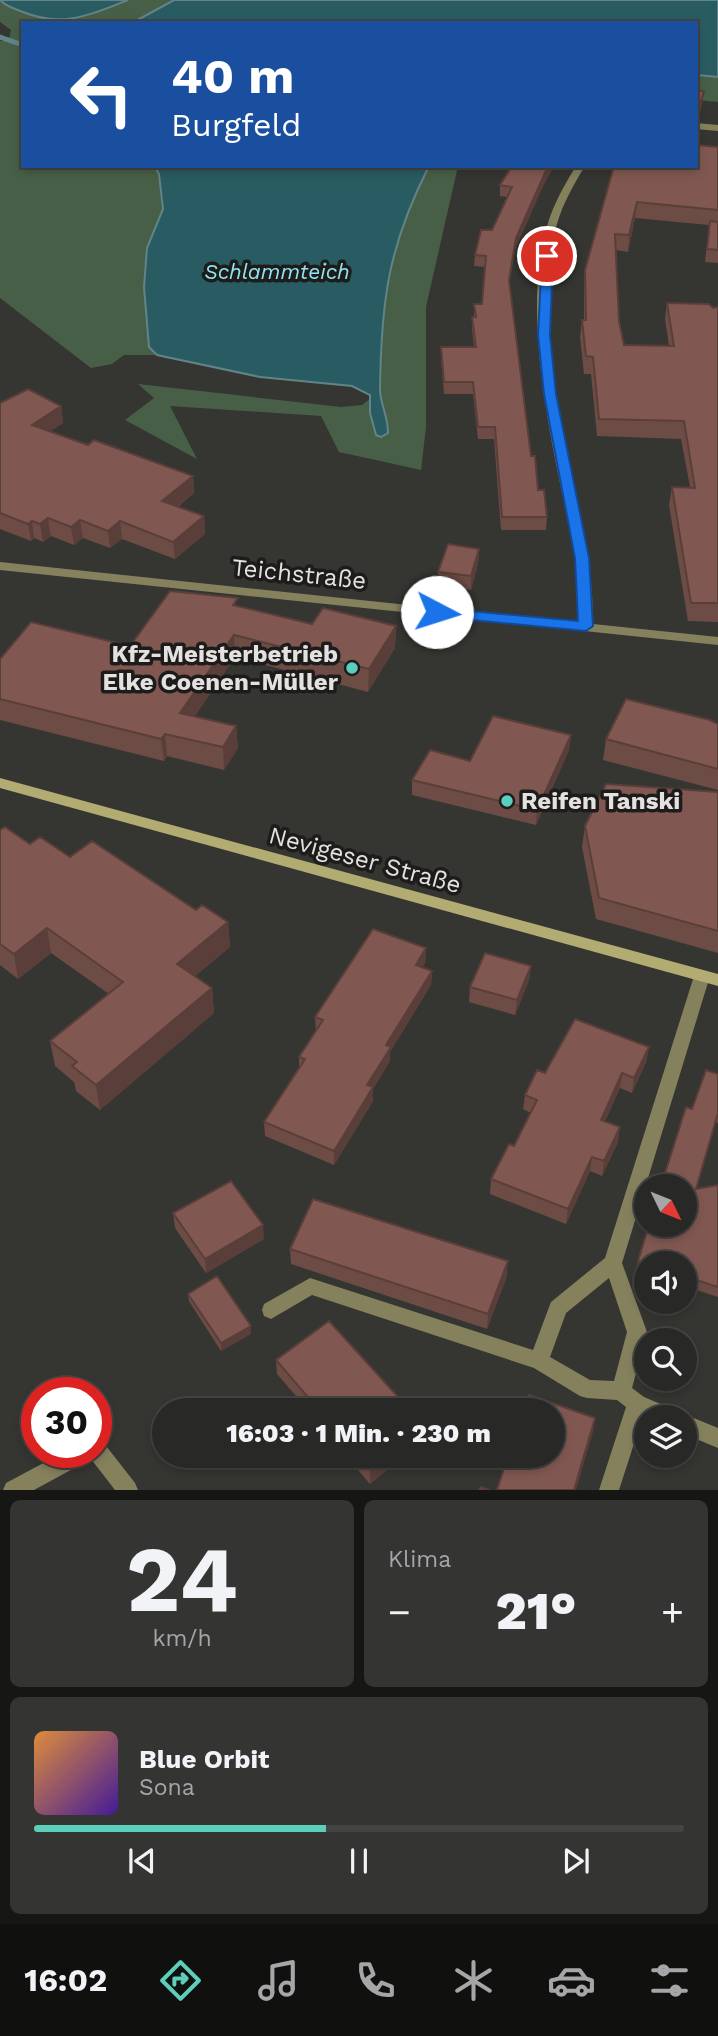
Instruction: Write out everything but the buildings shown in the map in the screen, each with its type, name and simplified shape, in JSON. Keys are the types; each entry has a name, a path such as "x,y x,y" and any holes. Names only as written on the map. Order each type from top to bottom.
{"main road":[{"name":"Nevigeser Straße","path":"0,783 710,978"}],"street":[{"path":"698,126 718,128"},
{"path":"580,168 551,226 544,278 544,335 550,394 582,558 586,626"},
{"name":"Teichstraße","path":"0,566 718,641"},
{"path":"539,1361 558,1308 613,1263 710,978"},
{"path":"609,1490 629,1397 637,1332 613,1263"},
{"path":"271,1310 310,1286 539,1361 587,1389 629,1397 645,1405"},
{"path":"697,1429 718,1438"},
{"path":"13,1490 55,1468"},
{"path":"111,1468 128,1490"}],"green space":[{"path":"128,0 174,0 136,21 21,21 21,168 155,168 159,174 163,209 147,248 144,287 149,347 157,355 124,355 112,364 91,368 0,298 0,41 9,41 11,30 0,22 0,2 51,18 64,19 91,14"},
{"path":"698,75 718,77 718,102 698,100"},
{"path":"428,168 458,168 426,307 426,427 421,470 339,452 321,416 170,406 197,459 125,420 154,398 138,384 341,407 362,405 380,391 385,302 396,249 415,195"}],"water":[{"path":"0,0 128,0 89,15 51,19 10,7"},
{"path":"174,0 718,0 718,77 698,75 698,21 136,21"},
{"name":"Schlammteich","path":"155,168 428,168 404,223 385,302 380,391 388,433 381,437 376,435 370,413 370,395 352,386 260,377 157,355 149,347 144,287 147,248 163,209 159,174"}],"waterway":[{"path":"0,37 21,44"}],"place":[{"name":"Kfz-Meisterbetrieb Elke Coenen-Müller","path":"352,668"},
{"name":"Reifen Tanski","path":"507,801"}],"route":[{"path":"437,612 586,626 582,558 550,394 544,335 544,278 547,256"}]}
